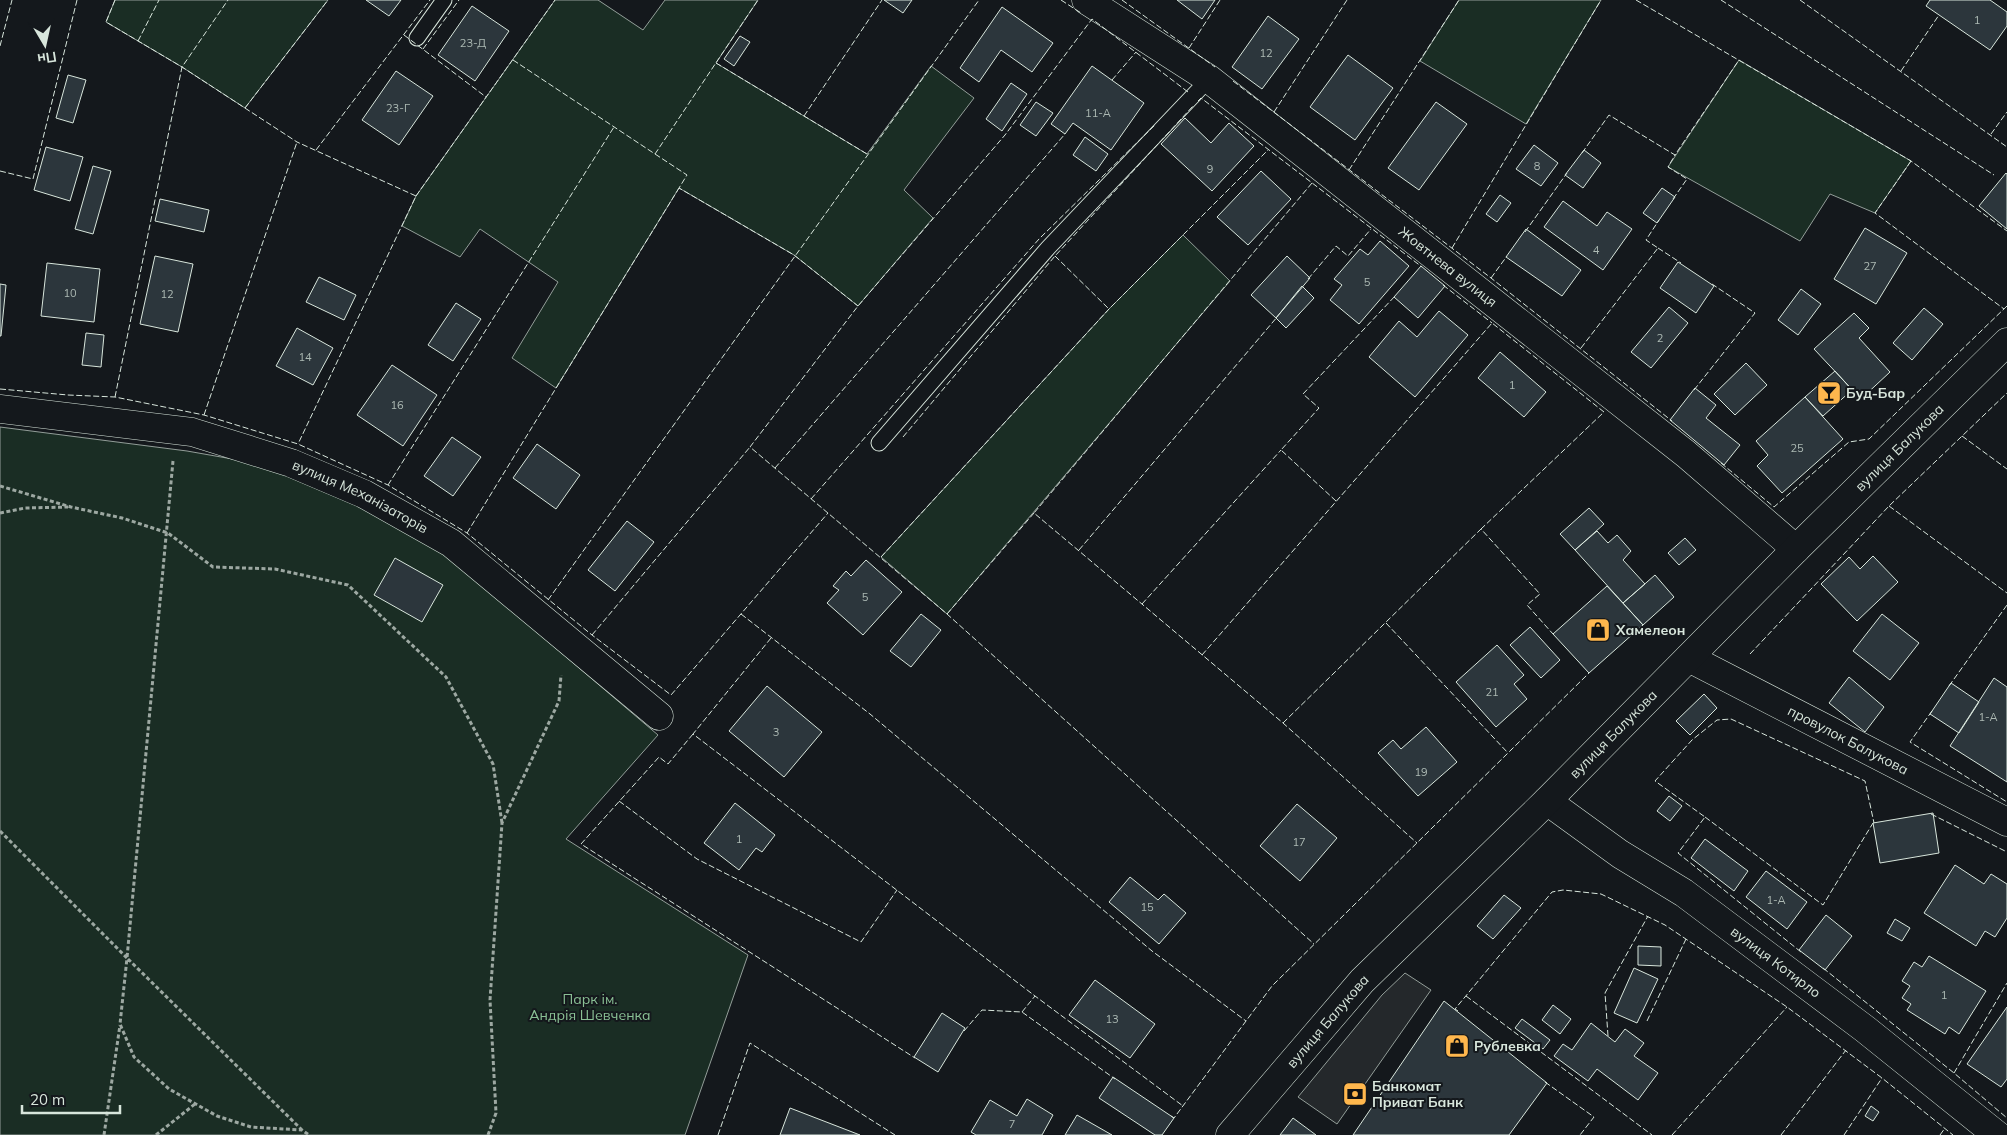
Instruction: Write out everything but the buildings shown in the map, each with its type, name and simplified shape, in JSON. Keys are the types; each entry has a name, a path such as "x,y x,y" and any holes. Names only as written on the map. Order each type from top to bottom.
{"street":[{"name":"Жовтнева вулиця","path":"1086,0 1209,79 1686,454 1796,549"},
{"name":"вулиця Балукова","path":"1230,1135 1362,981 1547,801 1796,549 2007,342"},
{"name":"вулиця Механізаторів","path":"0,410 192,432 291,462 364,494 451,543 659,716"},
{"name":"провулок Балукова","path":"1689,658 2007,822"},
{"name":"вулиця Котирло","path":"1547,801 1620,854 1684,893 1865,1029 1997,1135"}],"lane":[{"path":"417,38 444,0"},
{"path":"879,443 1048,248 1209,79"}],"path":[{"path":"104,1135 120,1024 127,958 168,533 176,430"},
{"path":"0,486 71,507 122,518 168,533 214,567 275,569 348,585 446,677 493,764 502,823 490,1000 496,1113 488,1135"},
{"path":"0,513 25,508 71,507"},
{"path":"502,823 559,701 564,636"},
{"path":"0,831 309,1135"},
{"path":"120,1024 134,1057 169,1089 217,1116 252,1127 302,1130"},
{"path":"156,1135 195,1104"}],"green space":[{"path":"115,0 328,0 245,108 182,67 106,22"},
{"path":"555,0 598,0 643,30 665,0 758,0 716,63 867,154 931,66 974,98 904,190 933,218 858,306 794,255 679,188 556,388 512,358 558,282 480,229 460,257 402,226 416,196"},
{"path":"1459,0 1601,0 1526,124 1420,61"},
{"path":"1739,60 1911,161 1875,213 1830,194 1800,241 1668,167"},
{"path":"1183,235 1230,281 947,614 881,557 1109,309"},
{"name":"Парк ім. Андрія Шевченка","path":"0,427 187,451 238,460 330,488 423,539 459,566 658,735 566,839 748,955 685,1135 0,1135"}],"shaded area":[{"path":"1405,973 1431,990 1337,1124 1298,1097 1382,995"}],"fence":[{"path":"0,46 12,0"},
{"path":"0,171 33,179 77,0"},
{"path":"115,0 106,22 182,67 297,142 416,196 298,444"},
{"path":"138,41 159,0"},
{"path":"115,397 182,67 228,0"},
{"path":"245,108 328,0"},
{"path":"316,150 430,0"},
{"path":"423,49 459,0"},
{"path":"416,196 555,0"},
{"path":"513,60 655,154 758,0"},
{"path":"804,116 882,0"},
{"path":"548,600 979,0"},
{"path":"1061,0 1081,13"},
{"path":"1122,0 1215,67"},
{"path":"1189,48 1220,0"},
{"path":"1274,112 1347,0"},
{"path":"1349,170 1459,0"},
{"path":"1452,248 1601,0"},
{"path":"1636,0 1911,161 2007,231"},
{"path":"1721,0 1994,175"},
{"path":"1800,0 2007,147"},
{"path":"1901,71 1939,15"},
{"path":"1188,92 1092,19 1005,135 858,306 750,447 947,614 1314,944"},
{"path":"404,35 486,97"},
{"path":"1112,80 1136,52"},
{"path":"1582,153 1609,115 1675,155 1739,60"},
{"path":"716,63 867,154"},
{"path":"1233,81 1491,278 1672,421"},
{"path":"1198,101 1201,98 1422,267"},
{"path":"903,437 1055,256 1193,106"},
{"path":"1991,134 2007,112"},
{"path":"811,499 1039,239 1156,124"},
{"path":"388,485 614,127"},
{"path":"775,468 1065,134"},
{"path":"204,415 297,142"},
{"path":"881,557 1109,309 1268,150"},
{"path":"655,154 687,175 679,188 794,255 858,306"},
{"path":"1673,199 1687,179 1668,167 1675,155"},
{"path":"1911,161 1875,213 2004,309"},
{"path":"1525,232 1567,173"},
{"path":"1312,183 1034,513 1283,723 1417,843"},
{"path":"467,533 679,188"},
{"path":"1581,348 1658,248 1646,240 1659,220"},
{"path":"1308,279 1336,246 1348,256 1371,229"},
{"path":"1658,248 1681,263"},
{"path":"1055,256 1109,309"},
{"path":"1491,278 1507,256"},
{"path":"1694,390 1755,313 1712,284"},
{"path":"1443,285 1492,323"},
{"path":"1336,501 1281,450 1319,408 1303,394 1396,295"},
{"path":"1721,463 1774,507 1849,442 1869,439 2007,306"},
{"path":"1079,550 1278,316"},
{"path":"1202,655 1492,323 1604,412 1481,529"},
{"path":"0,389 115,397 204,415 298,444 388,485 467,533 592,635 671,695 828,513"},
{"path":"1750,654 1889,506 2007,393"},
{"path":"1962,436 2007,469"},
{"path":"592,635 750,447"},
{"path":"1142,604 1281,450"},
{"path":"1889,506 2007,593"},
{"path":"947,614 1034,513"},
{"path":"1283,723 1481,529 1540,594 1527,605 1553,634"},
{"path":"1949,686 2007,605"},
{"path":"741,614 870,714 1152,951 1246,1021"},
{"path":"1386,623 1508,753"},
{"path":"771,638 693,734 1035,996 1183,1106"},
{"path":"1171,1116 1174,1118 1272,986 1589,673"},
{"path":"1932,711 1910,742 2007,802"},
{"path":"1801,952 1678,853 1705,817 1655,781 1692,740 1717,720 1731,719 1865,781 1874,823"},
{"path":"693,734 668,764 659,757 581,844 915,1058"},
{"path":"619,801 697,859 861,942 897,890"},
{"path":"1931,814 2007,852"},
{"path":"1705,817 1823,905 1873,823"},
{"path":"1458,1011 1455,1009 1552,892 1563,890 1601,894 1665,925 1787,1007 1882,1078 1953,1135"},
{"path":"1608,1036 1605,993 1648,916"},
{"path":"1647,1021 1686,939"},
{"path":"1823,968 2007,1118"},
{"path":"1954,1073 2007,983"},
{"path":"1022,1012 1035,996"},
{"path":"1466,996 1652,1135"},
{"path":"1672,1135 1787,1007"},
{"path":"964,1031 982,1010 1022,1012 1115,1079"},
{"path":"718,1135 750,1043 895,1135"},
{"path":"1781,1135 1846,1050"},
{"path":"1844,1135 1882,1078"},
{"path":"1545,1082 1594,1117 1580,1135"},
{"path":"1940,1135 1945,1128"}],"place":[{"name":"Буд-Бар","path":"1829,393"},
{"name":"Хамелеон","path":"1598,630"},
{"name":"Рублевка","path":"1457,1046"},
{"name":"Банкомат Приват Банк","path":"1355,1094"}]}
